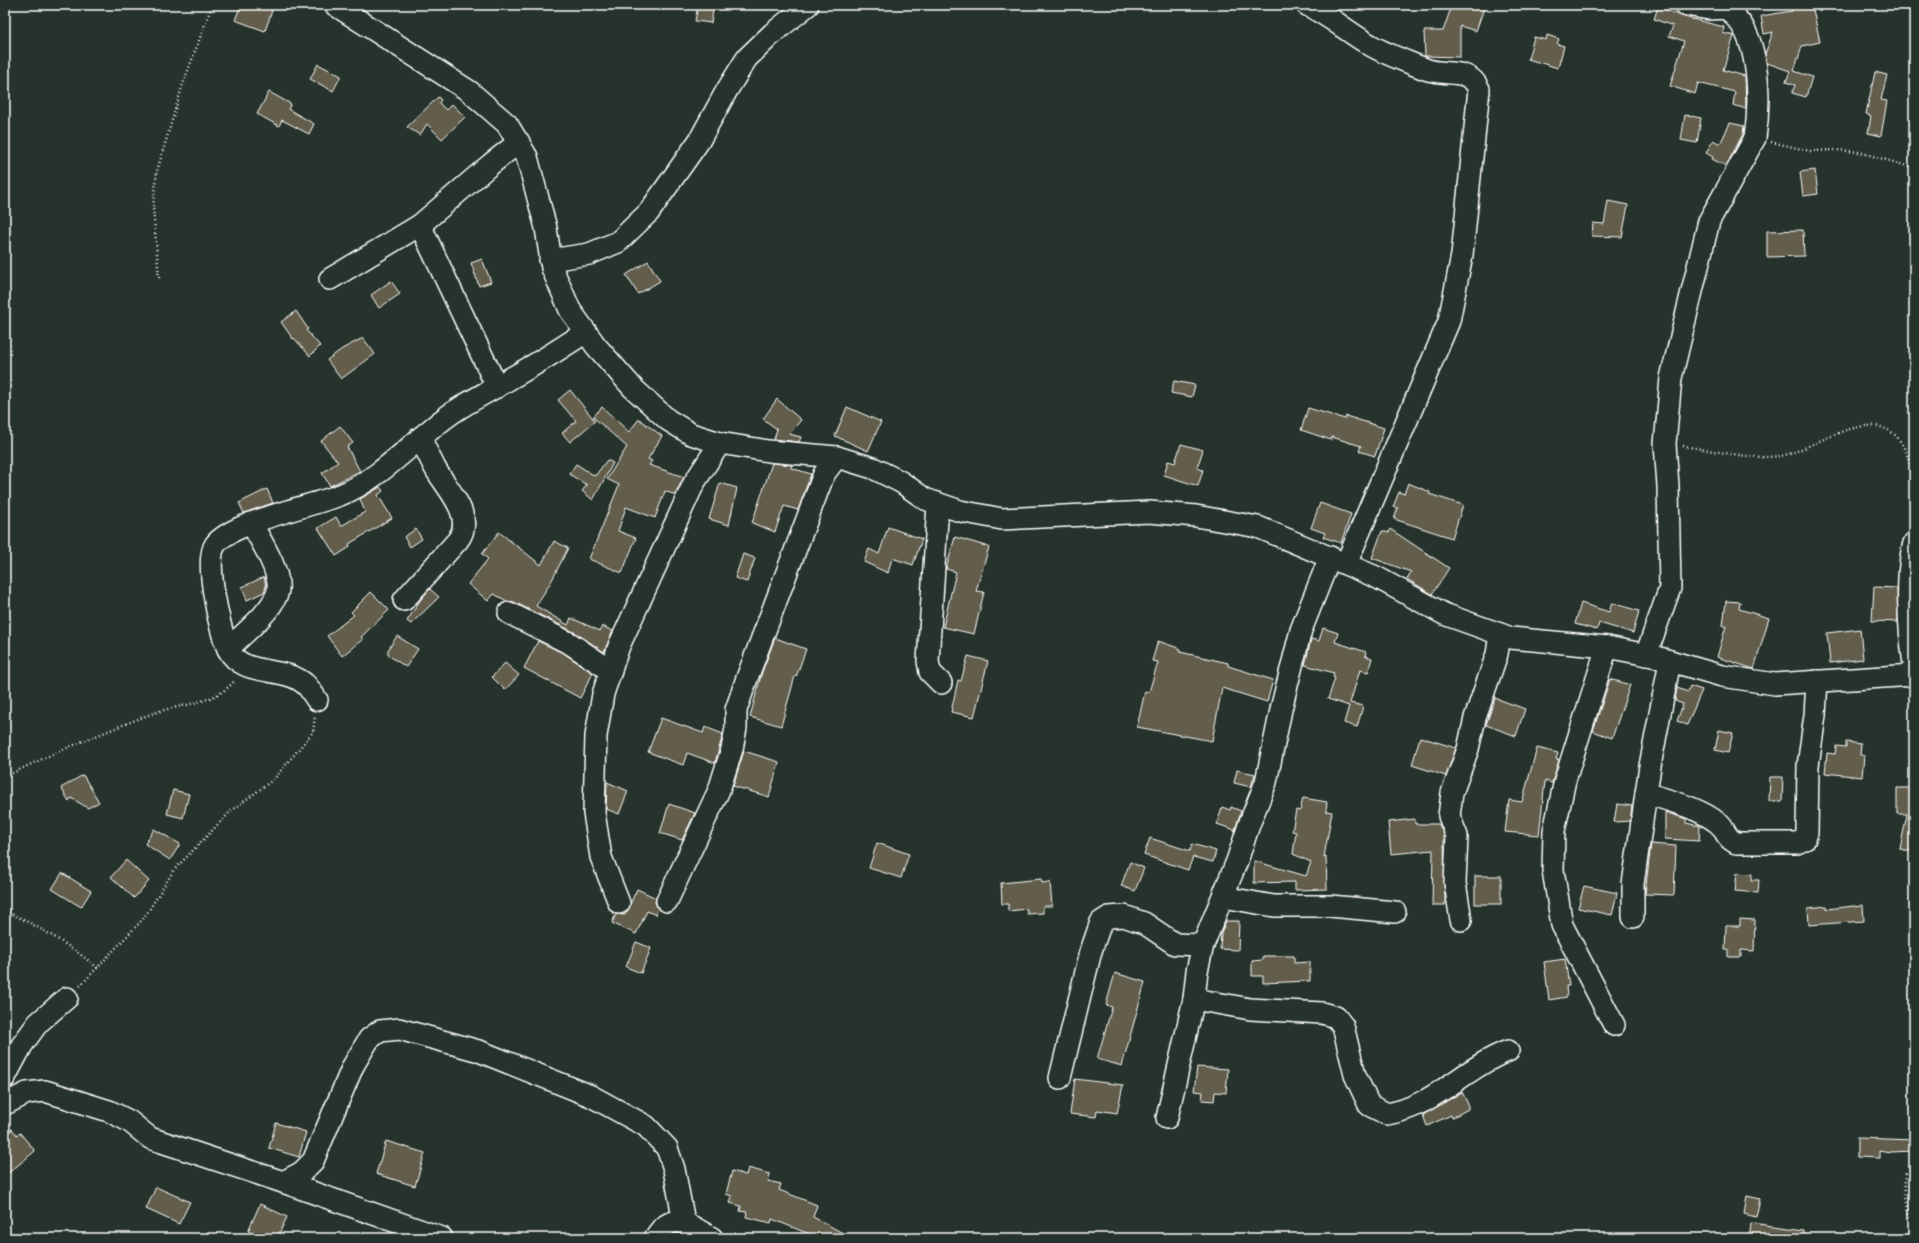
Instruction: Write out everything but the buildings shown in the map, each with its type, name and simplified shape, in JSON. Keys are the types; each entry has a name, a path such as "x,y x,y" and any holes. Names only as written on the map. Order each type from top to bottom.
{"street":[{"path":"335,5 469,91 507,124 527,157 546,228 552,268 570,310 596,346 633,388 668,420 691,434 720,443 768,451 837,457 873,468 901,482 925,499 938,504 960,511 1002,519 1149,512 1196,516 1258,527 1376,577 1444,614 1511,638 1607,647 1646,654 1722,676 1775,684 1914,674"},
{"path":"550,260 589,254 618,242 649,212 699,141 727,90 747,58 773,33 808,5"},
{"path":"1167,1118 1194,999 1197,971 1203,945 1223,897 1266,782 1282,705 1301,630 1338,561 1449,321 1462,255 1479,89 1474,79 1464,74 1428,70 1372,46 1325,14 1307,5"},
{"path":"1646,654 1670,588 1668,486 1665,444 1671,378 1709,221 1755,138 1757,124 1758,91 1752,48 1743,26 1727,6 1709,9 1686,5"},
{"path":"330,279 420,225 519,142"},
{"path":"420,225 497,387"},
{"path":"317,700 306,684 293,677 246,666 234,658 228,648 213,590 211,555 214,545 222,536 251,523 341,495 372,477 453,412 497,387 586,332"},
{"path":"404,600 462,535 464,522 459,505 436,469 420,438"},
{"path":"619,903 601,857 594,813 596,736 604,694 620,646 694,483 720,443"},
{"path":"667,901 718,790 732,749 736,728 736,710 742,690 824,474 837,457"},
{"path":"938,504 928,661 930,672 941,683"},
{"path":"228,648 256,622 278,594 279,584 268,552 251,523"},
{"path":"1914,544 1912,551 1909,600 1911,645 1914,664"},
{"path":"509,613 571,644 611,671"},
{"path":"1461,920 1455,883 1457,836 1449,816 1452,793 1468,749 1475,718 1497,654 1500,634"},
{"path":"1607,647 1565,780 1554,831 1553,870 1562,925 1614,1025"},
{"path":"1633,917 1633,884 1646,794 1670,661"},
{"path":"1646,794 1703,813 1719,824 1728,838 1736,843 1798,843 1805,839 1807,833 1808,766 1815,715 1817,682"},
{"path":"1223,897 1274,906 1330,906 1395,912"},
{"path":"1060,1078 1090,951 1101,922 1109,916 1124,916 1144,923 1175,944 1203,945"},
{"path":"5,1077 22,1046 38,1023 67,998"},
{"path":"1194,999 1250,1009 1322,1013 1336,1017 1343,1026 1356,1075 1368,1105 1387,1114 1414,1107 1492,1057 1508,1051"},
{"path":"283,1182 302,1172 313,1161 353,1066 369,1039 380,1031 399,1029 479,1051 591,1096 646,1126 667,1148 674,1169 684,1222"},
{"path":"5,1104 27,1093 45,1091 109,1111 129,1120 150,1138 283,1182 442,1238"},
{"path":"655,1238 660,1229 670,1222 684,1222 712,1238"}],"path":[{"path":"159,278 153,207 157,171 182,87 212,5"},
{"path":"1755,138 1800,150 1836,150 1859,152 1914,168"},
{"path":"1665,444 1749,455 1780,456 1835,434 1858,428 1884,428 1894,435 1902,444 1914,478"},
{"path":"5,777 44,758 152,714 206,700 221,693 232,685 246,666"},
{"path":"67,998 98,968 120,942 144,918 174,870 231,811 274,779 295,755 313,732 317,700"},
{"path":"5,910 33,924 68,945 98,968"},
{"path":"1906,1173 1905,1195 1907,1211 1914,1225"}]}
